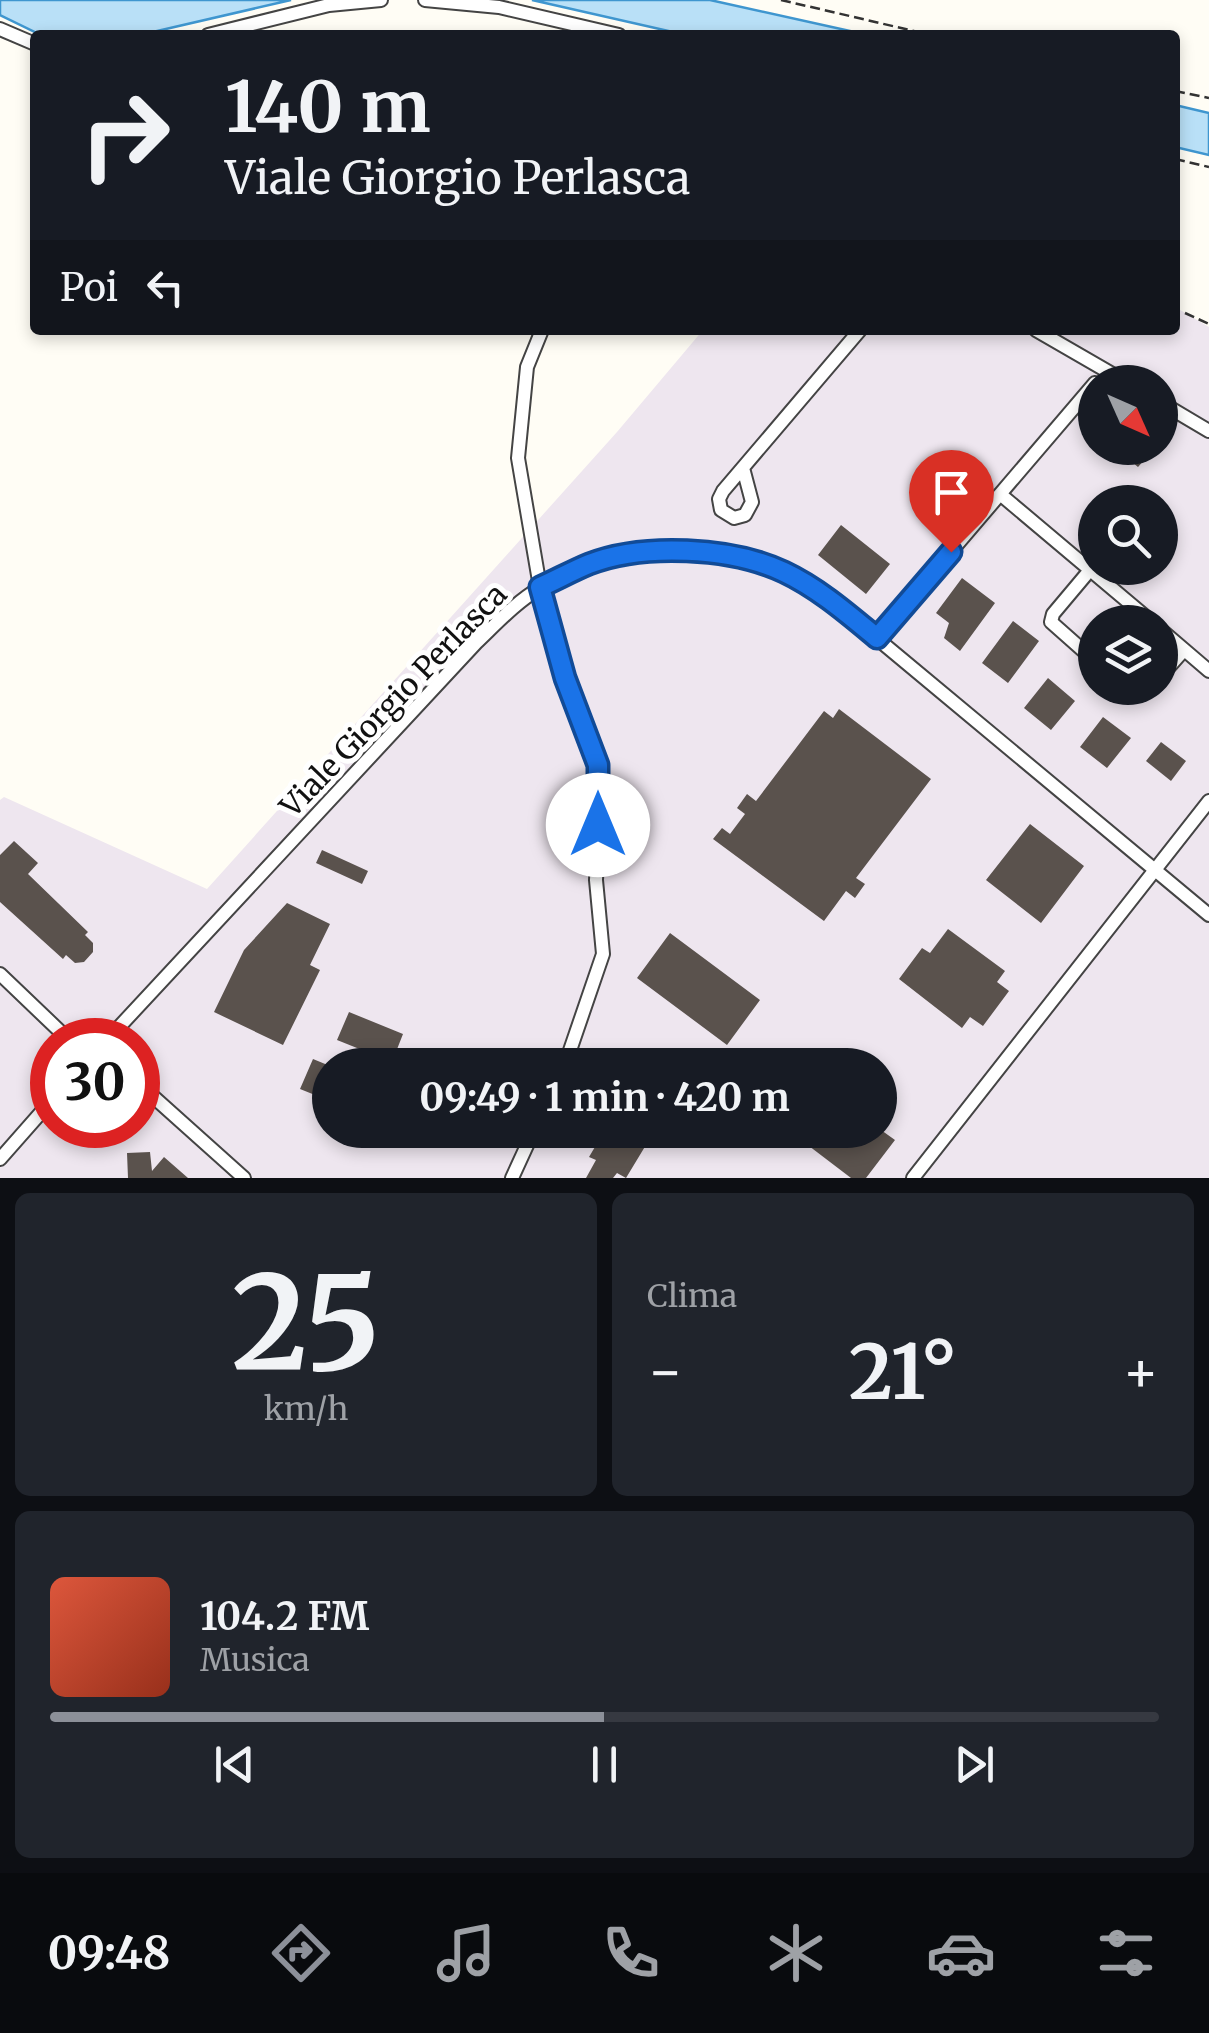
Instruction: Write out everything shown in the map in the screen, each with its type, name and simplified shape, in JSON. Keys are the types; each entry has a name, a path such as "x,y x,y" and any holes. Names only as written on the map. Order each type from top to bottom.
{"street":[{"path":"229,30 330,6 381,0"},
{"path":"425,0 499,7 598,30"},
{"path":"0,28 30,42"},
{"path":"540,335 526,367 518,458 540,587 565,678 598,765 596,880 603,954 571,1048"},
{"path":"743,468 856,335"},
{"path":"1045,335 1096,365"},
{"path":"877,638 1078,403"},
{"path":"1178,413 1209,431"},
{"path":"1000,494 1078,560"},
{"name":"Viale Giorgio Perlasca","path":"127,1018 476,643 516,605 540,587 592,562 658,550 727,554 783,572 832,601 1209,915"},
{"path":"1078,584 1053,614 1052,622 1078,646"},
{"path":"1108,585 1132,605"},
{"path":"1178,645 1209,671"},
{"path":"1178,657 1184,650"},
{"path":"913,1178 1209,801"},
{"path":"0,974 46,1018"},
{"path":"160,1103 244,1178"},
{"path":"0,1158 30,1125"},
{"path":"512,1178 526,1148"}],"path":[{"path":"782,0 910,30"},
{"path":"1180,92 1209,98"},
{"path":"1180,160 1209,167"},
{"path":"1186,313 1209,324"}],"shaded area":[{"path":"1180,310 1209,327 1209,1178 0,1178 0,800 4,797 207,889 617,432 699,335 1180,335"}],"water":[{"path":"0,0 291,0 162,30 31,30 0,15"},
{"path":"532,0 710,0 845,30 664,30"},
{"path":"1180,106 1209,113 1209,155 1180,148"}],"building":[{"path":"841,525 890,564 866,594 818,555"},
{"path":"962,578 995,603 960,651 944,638 949,623 936,613"},
{"path":"1013,621 1039,641 1008,683 982,663"},
{"path":"1048,678 1075,701 1051,730 1024,708"},
{"path":"839,709 931,779 856,878 865,884 855,898 846,891 824,921 713,839 722,828 730,834 745,814 737,808 747,794 756,801 824,711 833,718"},
{"path":"1103,717 1131,738 1107,768 1080,747"},
{"path":"1161,742 1186,761 1171,781 1146,761"},
{"path":"1030,824 1084,866 1041,923 986,880"},
{"path":"14,841 38,863 28,874 88,932 85,935 93,943 93,952 84,962 75,963 66,955 63,959 0,902 0,855"},
{"path":"322,850 368,871 362,884 316,863"},
{"path":"287,903 330,924 310,965 320,970 283,1045 214,1012 244,950"},
{"path":"948,929 1005,971 997,982 1009,991 983,1026 970,1017 962,1028 899,979 922,948 930,953"},
{"path":"670,933 760,1000 727,1045 637,978"},
{"path":"349,1012 403,1034 398,1048 357,1048 337,1040"},
{"path":"312,1061 312,1094 300,1089"},
{"path":"594,1148 644,1148 626,1178 617,1173 613,1178 586,1178 596,1160 589,1157"},
{"path":"812,1148 889,1148 866,1178 851,1178"},
{"path":"150,1152 152,1171 164,1157 188,1178 128,1178 127,1153"}],"route":[{"path":"598,825 598,765 565,678 540,587 592,562 658,550 727,554 783,572 832,601 877,638 951,552"}]}
